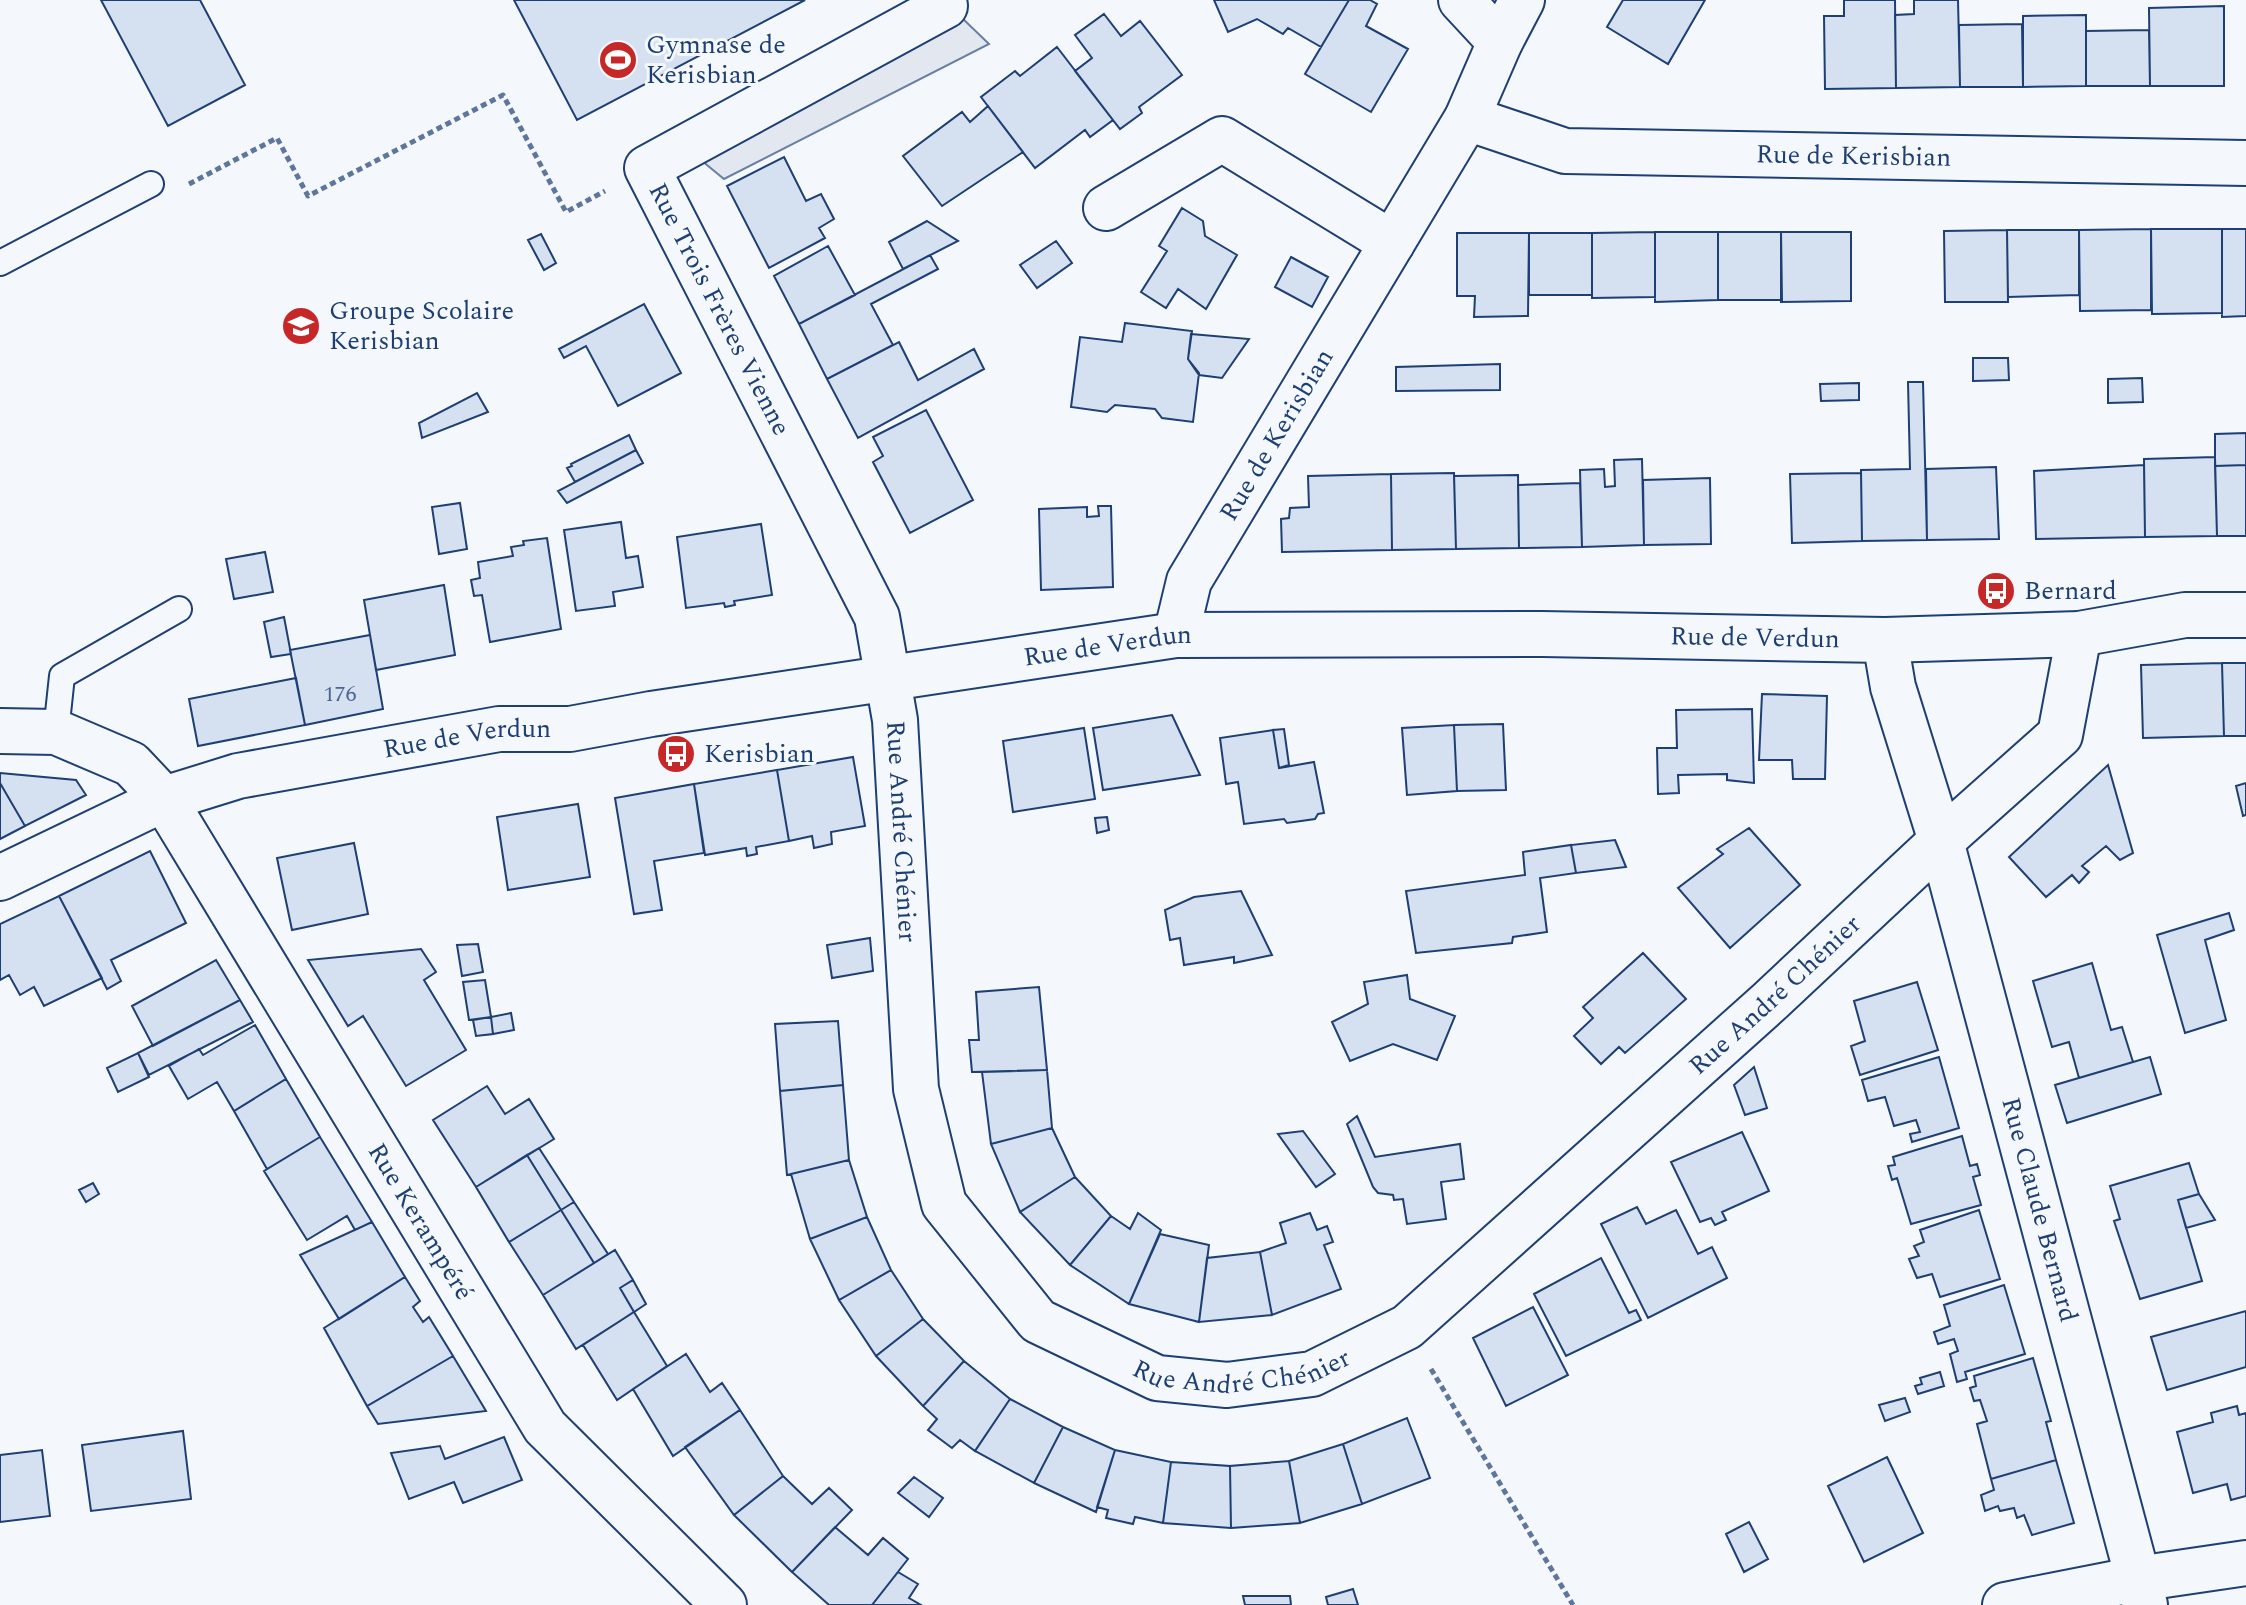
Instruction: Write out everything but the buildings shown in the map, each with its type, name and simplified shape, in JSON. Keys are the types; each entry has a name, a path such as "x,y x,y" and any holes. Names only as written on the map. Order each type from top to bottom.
{"street":[{"name":"Rue Trois Frères Vienne","path":"888,679 877,617 647,168 945,6 944,0"},
{"path":"1461,0 1500,42"},
{"name":"Rue de Kerisbian","path":"1176,635 1189,581 1467,118 1522,0"},
{"name":"Rue de Kerisbian","path":"1467,118 1565,151 2246,163"},
{"path":"1106,208 1222,139 1392,243"},
{"name":"Rue de Verdun","path":"0,878 164,799 238,776 499,729 570,729 651,714 1176,635 1542,634 1885,640 2079,634 2185,615 2246,615"},
{"name":"Rue André Chénier","path":"888,679 895,720 916,1089 944,1204 1038,1321 1157,1378 1227,1385 1312,1374 1407,1327 1712,1054 2060,735 2079,634"},
{"name":"Rue Claude Bernard","path":"1885,640 1893,687 1941,841 2141,1592"},
{"path":"0,731 56,732"},
{"name":"Rue Kerampéré","path":"56,732 131,764 164,799 545,1427 724,1605"},
{"path":"2005,1605 2141,1592 2246,1563"}],"lane":[{"path":"0,263 151,184"},
{"path":"56,732 62,676 179,609"}],"path":[{"path":"180,189 277,138 308,196 503,95 566,212 647,168"},
{"path":"1407,1327 1573,1605"}],"shaded area":[{"path":"960,16 989,44 724,179 696,156"}],"place":[{"name":"Gymnase de Kerisbian","path":"618,60"},
{"name":"Groupe Scolaire Kerisbian","path":"301,326"},
{"name":"Bernard","path":"1996,591"},
{"name":"Kerisbian","path":"676,754"}]}
